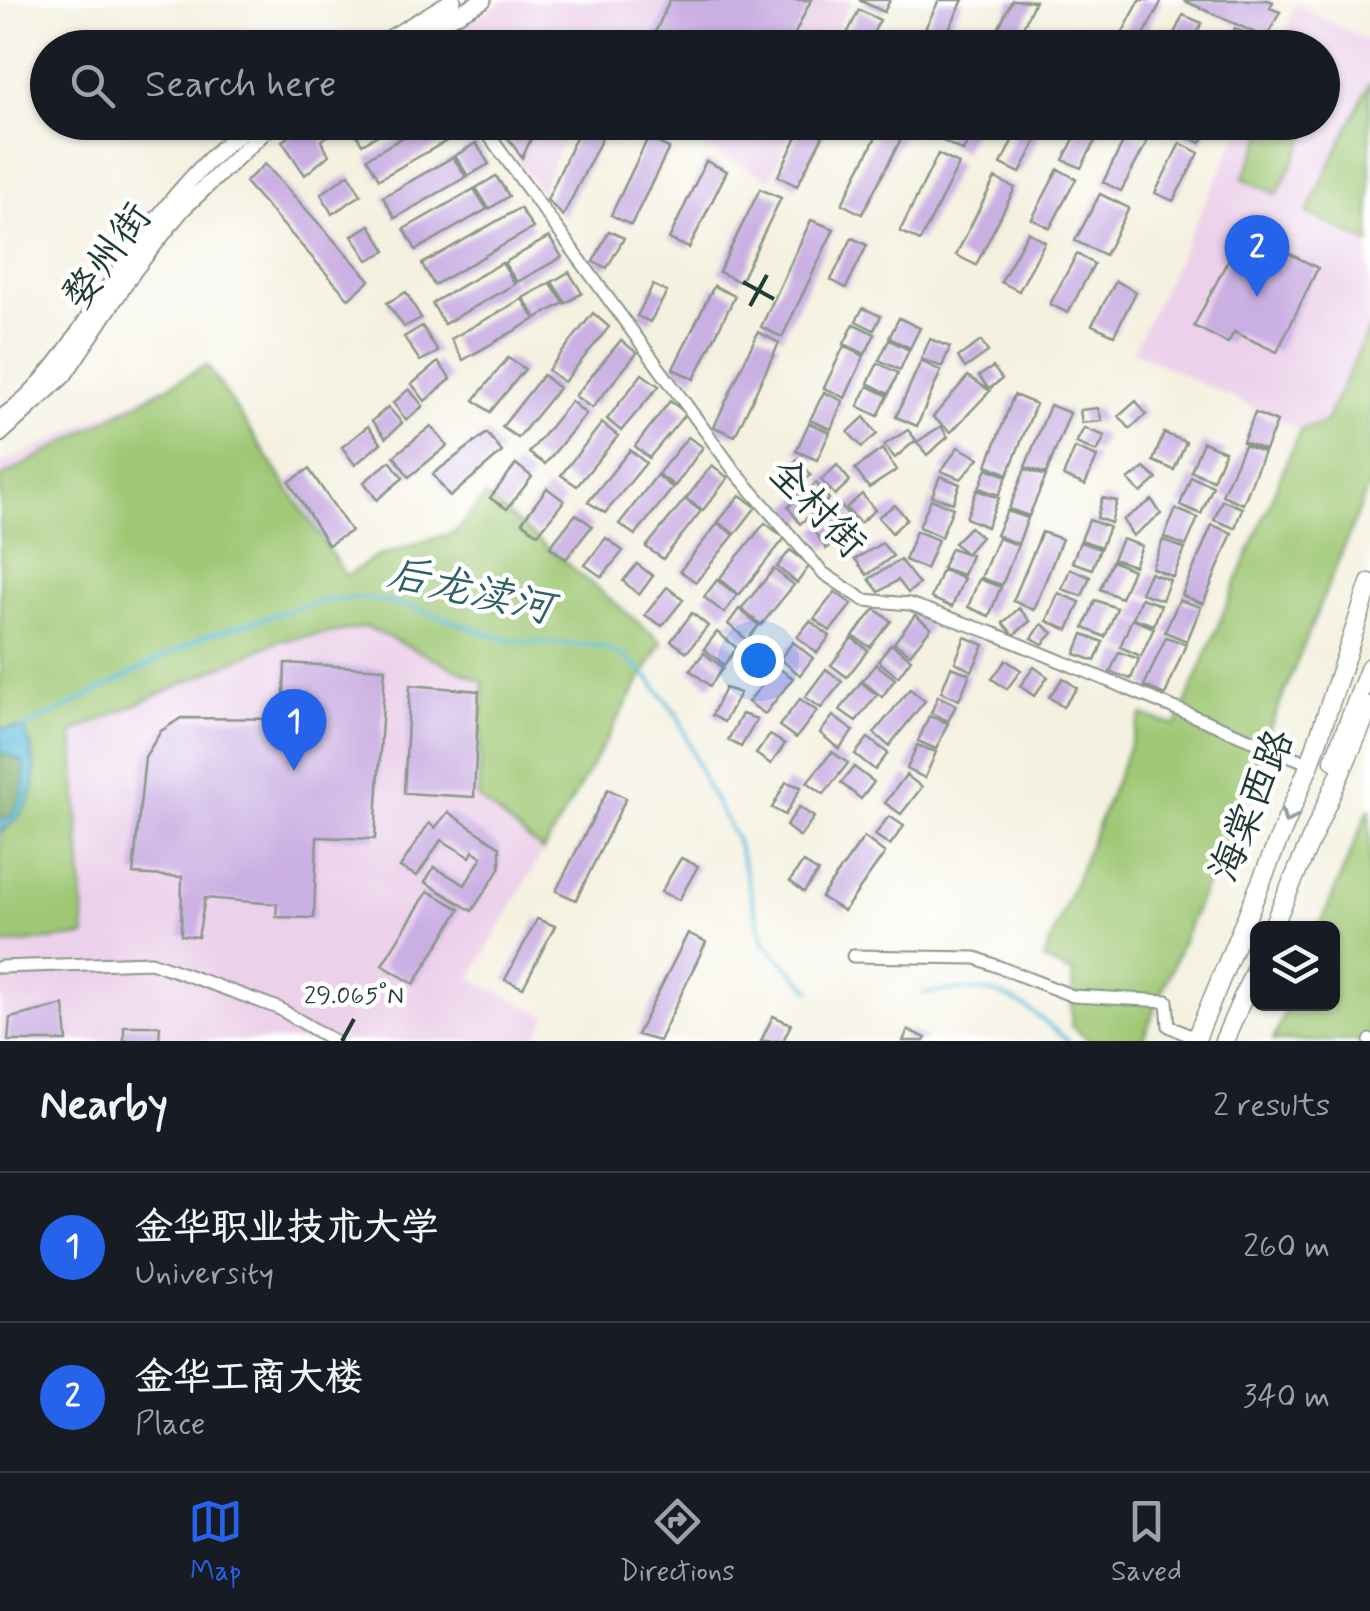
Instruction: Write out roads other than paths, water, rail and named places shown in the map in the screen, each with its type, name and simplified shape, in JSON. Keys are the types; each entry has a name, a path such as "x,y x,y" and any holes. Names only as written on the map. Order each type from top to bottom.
{"main road":[{"path":"404,30 453,0"},
{"path":"436,30 482,0"},
{"name":"婺州街","path":"0,419 57,366 121,268 196,175 235,140"},
{"name":"婺州街","path":"0,434 64,375 134,270 182,210 252,140"},
{"name":"海棠西路","path":"1196,1040 1310,764 1368,588"},
{"path":"1321,730 1370,622"},
{"path":"1298,870 1348,718 1370,667"},
{"name":"海棠西路","path":"1275,921 1370,706"},
{"path":"1224,1041 1250,982"}],"street":[{"name":"全村街","path":"492,140 736,473 823,572 864,600 910,604 994,634 1310,764"},
{"path":"853,956 976,958 1073,996 1167,1001 1169,1026 1196,1040"},
{"path":"0,967 151,962 278,1008 334,1041"}],"water":[{"path":"0,728 25,729 35,773 30,799 23,811 0,833 0,818 10,817 25,776 22,761 0,752"}],"waterway":[{"name":"后龙渎河","path":"22,730 205,636 321,601 364,598 411,607 510,641 600,646 623,656 647,676 678,716 705,783 737,841 764,943 811,990"},
{"name":"后龙渎河","path":"924,993 970,990 1002,996 1032,1012 1068,1041"}],"place":[{"name":"金华工商大楼","path":"1257,297"},
{"name":"金华职业技术大学","path":"294,771"}]}
